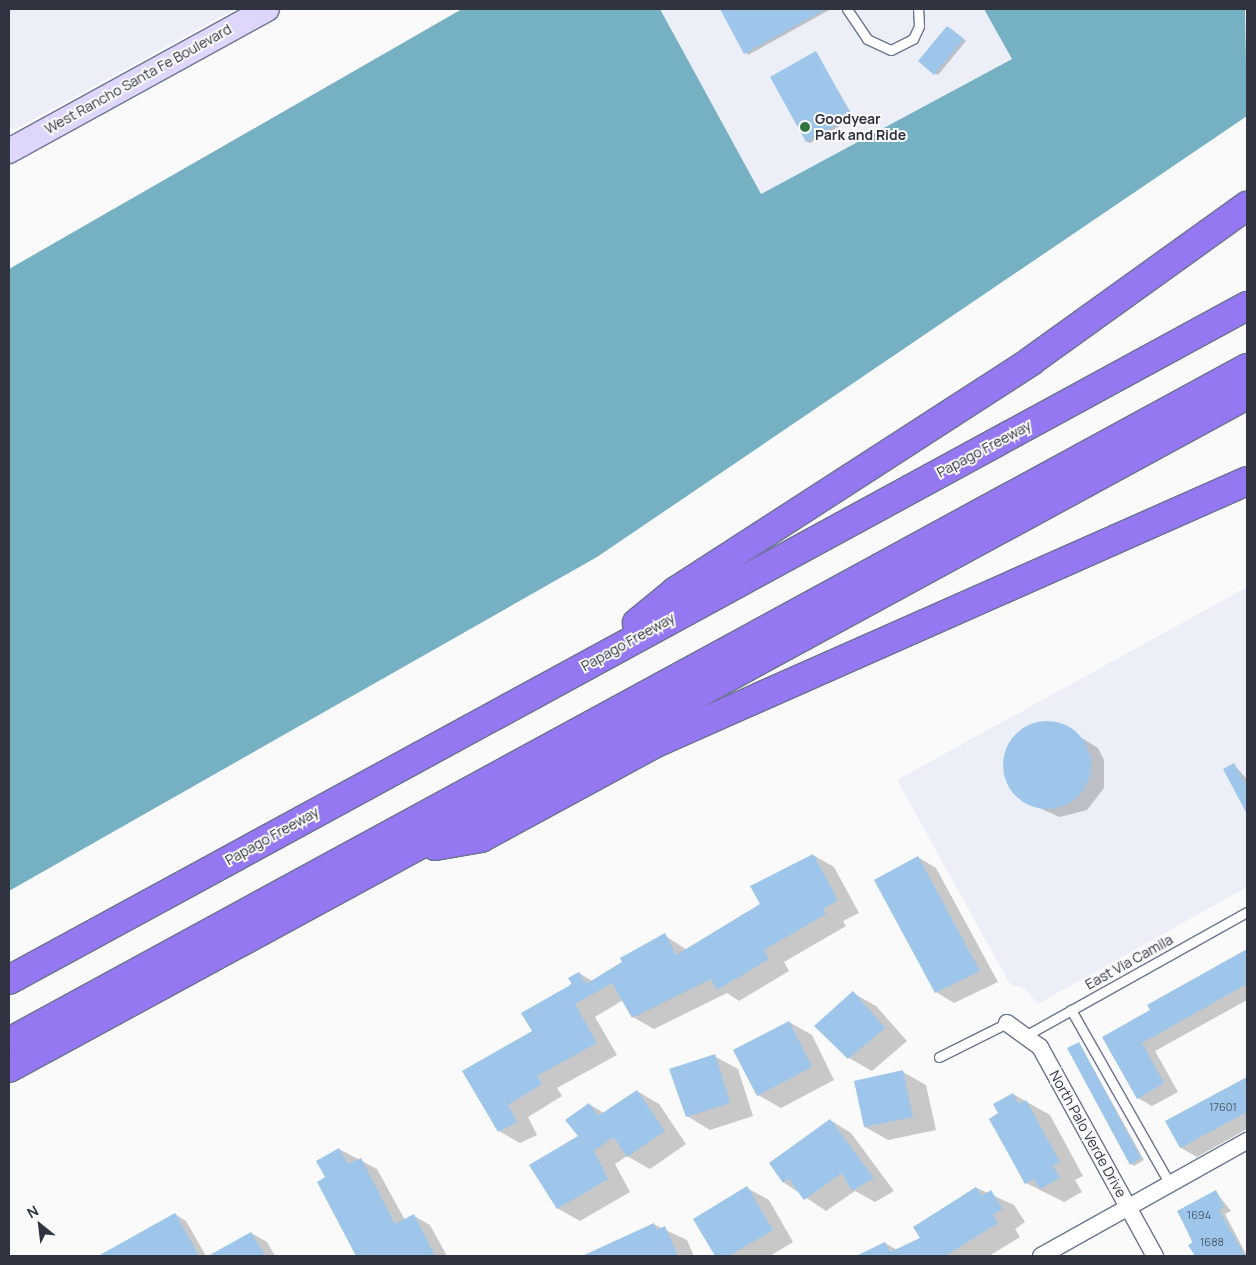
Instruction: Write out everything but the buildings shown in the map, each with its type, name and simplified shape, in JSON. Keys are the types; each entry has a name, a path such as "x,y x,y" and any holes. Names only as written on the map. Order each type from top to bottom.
{"highway":[{"path":"583,666 676,591 1030,361 1247,206"},
{"name":"Papago Freeway","path":"9,980 1247,306"},
{"path":"9,1042 1247,368"},
{"path":"9,1068 1247,395"},
{"path":"412,850 481,838 656,743 1247,481"}],"street":[{"name":"West Rancho Santa Fe Boulevard","path":"9,150 267,9"},
{"name":"North Palo Verde Drive","path":"1007,1023 1040,1047 1155,1256"},
{"path":"1041,1256 1247,1141"}],"lane":[{"path":"847,9 867,39 891,50 913,39 919,26 918,9"},
{"name":"East Via Camila","path":"1025,1036 1247,912"},
{"path":"1071,1010 1170,1184"},
{"path":"939,1056 1007,1023"}],"shaded area":[{"path":"9,9 235,9 16,129 9,128"},
{"name":"Goodyear Park and Ride","path":"660,9 984,9 1012,58 761,195"},
{"path":"1247,587 1247,887 1038,1004 1025,989 1010,984 897,780"}],"water":[{"path":"462,9 660,9 761,194 1012,59 984,9 1245,9 1247,116 597,557 9,891 9,269"}],"place":[{"name":"Goodyear Park and Ride","path":"805,127"}]}
